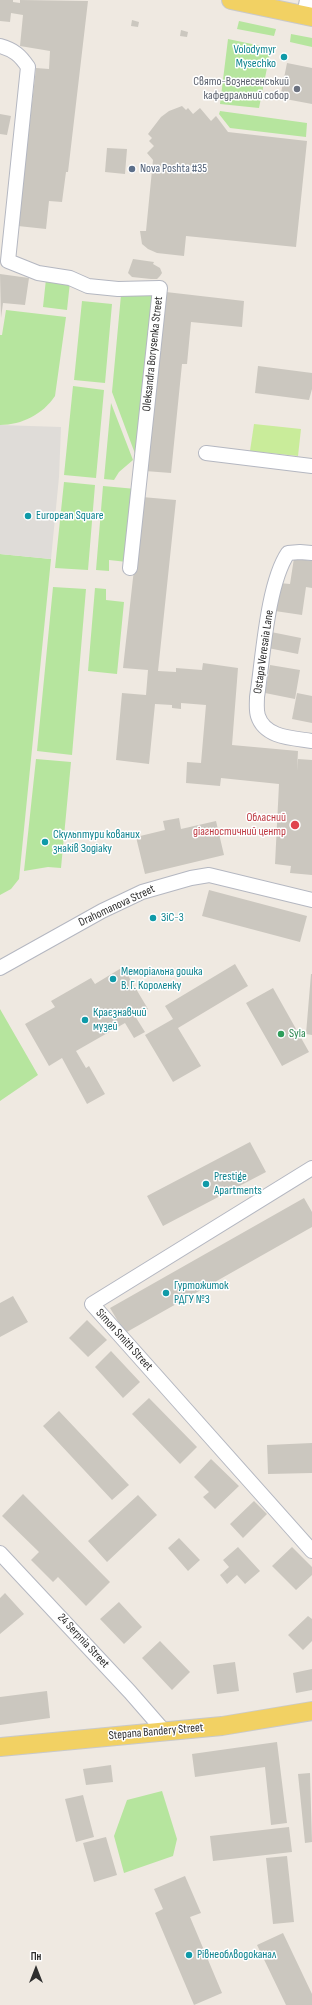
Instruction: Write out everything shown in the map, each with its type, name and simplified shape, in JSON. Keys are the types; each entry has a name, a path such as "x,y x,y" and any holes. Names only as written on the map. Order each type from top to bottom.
{"main road":[{"path":"231,0 308,10"},
{"name":"Stepana Bandery Street","path":"0,1747 222,1726 312,1711"}],"street":[{"name":"Oleksandra Borysenka Street","path":"0,46 11,49 21,56 28,66 4,261 38,273 70,278 88,286 103,288 160,288 130,568"},
{"path":"206,453 312,466"},
{"name":"Ostapa Veresaia Lane","path":"312,553 288,553 281,563 274,583 257,697 257,714 260,722 269,730 282,737 312,741"},
{"name":"Drahomanova Street","path":"0,968 102,911 142,892 191,878 209,875 312,900"},
{"name":"Simon Smith Street","path":"312,1168 92,1304 312,1552"},
{"name":"24 Serpnia Street","path":"0,1553 130,1692 164,1731"}],"green space":[{"path":"239,21 276,29 274,36 237,29"},
{"path":"291,34 312,38 312,47 290,42"},
{"path":"228,39 271,48 259,108 220,104"},
{"path":"220,111 307,123 306,137 230,128 219,114"},
{"path":"46,279 70,282 67,310 43,307"},
{"path":"128,293 156,296 137,459 112,392 121,295"},
{"path":"82,301 112,304 105,383 74,380"},
{"path":"6,310 66,317 55,396 38,413 24,421 0,425 0,335 2,335"},
{"path":"73,386 104,390 96,478 64,475"},
{"path":"111,403 133,460 119,472 114,480 104,479"},
{"path":"254,424 301,429 298,456 250,451"},
{"path":"64,482 95,485 88,570 55,568"},
{"path":"103,486 136,489 127,562 109,560 109,571 96,570"},
{"path":"0,554 51,559 19,879 11,889 0,895"},
{"path":"53,587 86,589 72,755 37,751"},
{"path":"95,588 106,589 106,600 124,602 117,674 88,671"},
{"path":"36,759 71,762 61,868 48,867 24,871"},
{"path":"0,1009 38,1075 0,1101"},
{"path":"162,1791 177,1839 173,1856 124,1873 114,1836 127,1800"}],"shaded area":[{"name":"European Square","path":"0,425 61,427 59,477 51,559 0,554"}],"building":[{"path":"0,0 13,0 13,2 20,3 20,0 88,1 68,172 66,172 62,202 49,201 46,229 18,226 36,68 49,69 50,51 20,46 23,15 11,13 10,22 0,21"},
{"path":"132,20 139,22 138,27 131,26"},
{"path":"181,30 188,32 187,37 180,36"},
{"name":"Свято-Вознесенський кафедральний собор","path":"287,63 312,68 312,104 280,98"},
{"path":"182,106 186,110 188,108 193,114 200,108 211,121 216,116 228,132 307,141 296,247 186,236 184,256 157,253 148,249 142,244 140,231 146,231 153,160 147,153 154,146 149,141 152,138 148,134 161,117 169,111"},
{"path":"0,114 11,116 7,135 0,134"},
{"path":"107,148 127,149 125,174 105,172"},
{"path":"133,259 154,262 153,264 160,268 162,273 157,279 132,277 128,273"},
{"path":"0,274 29,278 25,305 3,303 1,318"},
{"path":"166,292 244,301 242,327 191,322 187,364 182,364 171,473 145,471"},
{"path":"258,366 312,373 312,389 309,400 255,393"},
{"path":"142,497 176,500 158,671 176,672 176,668 202,670 203,663 238,668 232,745 298,751 297,771 298,759 312,760 312,875 290,873 291,866 275,864 279,784 221,778 220,786 186,783 187,762 201,763 206,705 181,703 181,709 172,708 172,705 155,704 149,764 116,760 122,693 146,695 148,670 123,668"},
{"path":"294,558 312,561 312,588 306,587 302,615 275,611 279,583 290,584"},
{"path":"271,632 301,638 298,654 268,648"},
{"path":"270,665 300,670 295,699 265,693"},
{"path":"297,693 312,696 312,723 292,719"},
{"path":"179,818 181,829 216,821 224,855 145,874 136,837 165,830 163,821"},
{"path":"209,890 307,916 300,942 202,916"},
{"path":"235,964 248,986 178,1028 201,1066 173,1082 145,1035 173,1019 165,1006"},
{"name":"Краєзнавчий музей","path":"123,967 148,1009 135,1016 145,1032 134,1038 125,1023 76,1051 86,1068 89,1066 105,1094 87,1104 62,1058 49,1066 25,1024 55,1007 51,1001 91,978 95,984"},
{"path":"312,974 312,1035 306,1034"},
{"path":"273,988 309,1052 282,1066 246,1003"},
{"name":"Prestige Apartments","path":"250,1142 266,1172 163,1226 147,1196"},
{"path":"304,1198 312,1212 312,1227 125,1333 110,1308"},
{"path":"13,1296 28,1322 0,1337 0,1303"},
{"path":"87,1320 107,1340 88,1357 69,1338"},
{"path":"111,1351 140,1382 123,1398 95,1367"},
{"path":"149,1398 197,1447 180,1464 132,1414"},
{"path":"59,1411 129,1485 112,1500 43,1426"},
{"path":"312,1443 312,1473 268,1474 267,1445"},
{"path":"211,1459 239,1486 215,1509 203,1497 209,1492 194,1477"},
{"path":"23,1494 110,1582 86,1606 58,1577 53,1582 31,1560 39,1552 2,1516"},
{"path":"138,1495 157,1515 107,1562 88,1541"},
{"path":"254,1501 267,1514 243,1538 230,1524"},
{"path":"179,1538 200,1560 188,1571 168,1548"},
{"path":"238,1547 260,1571 245,1584 237,1575 227,1584 220,1575 229,1567 223,1560"},
{"path":"292,1547 312,1567 312,1575 296,1590 272,1566"},
{"path":"5,1593 24,1614 0,1634 0,1598"},
{"path":"119,1602 142,1627 124,1644 100,1619"},
{"path":"308,1616 312,1619 312,1641 303,1650 288,1635"},
{"path":"160,1641 190,1672 172,1690 142,1658"},
{"path":"235,1662 239,1691 217,1694 213,1665"},
{"path":"312,1669 312,1690 296,1693 293,1673"},
{"path":"47,1691 50,1718 0,1725 0,1697"},
{"path":"277,1742 287,1823 271,1825 265,1767 195,1777 192,1754"},
{"path":"111,1765 113,1782 86,1785 83,1769"},
{"path":"310,1773 312,1842 305,1843 298,1774"},
{"path":"83,1795 94,1837 76,1842 65,1799"},
{"path":"289,1827 292,1852 213,1861 210,1836"},
{"path":"106,1837 117,1875 94,1882 83,1843"},
{"path":"287,1856 294,1922 273,1924 266,1858"},
{"name":"Рівнеоблводоканал","path":"185,1876 201,1913 190,1917 222,1993 194,2005 155,1913 163,1909 154,1889"},
{"path":"283,1933 312,1994 312,2005 286,2005 257,1945"}],"place":[{"name":"Volodymyr Mysechko","path":"284,57"},
{"name":"Свято-Вознесенський кафедральний собор","path":"297,89"},
{"name":"Nova Poshta #35","path":"132,169"},
{"name":"European Square","path":"28,516"},
{"name":"Обласний діагностичний центр","path":"295,825"},
{"name":"Скульптури кованих знаків Зодіаку","path":"45,842"},
{"name":"ЗіС-3","path":"153,918"},
{"name":"Меморіальна дошка В. Г. Короленку","path":"113,979"},
{"name":"Краєзнавчий музей","path":"85,1020"},
{"name":"Syla","path":"281,1034"},
{"name":"Prestige Apartments","path":"206,1184"},
{"name":"Гуртожиток РДГУ №3","path":"166,1293"},
{"name":"Рівнеоблводоканал","path":"189,1955"}]}
